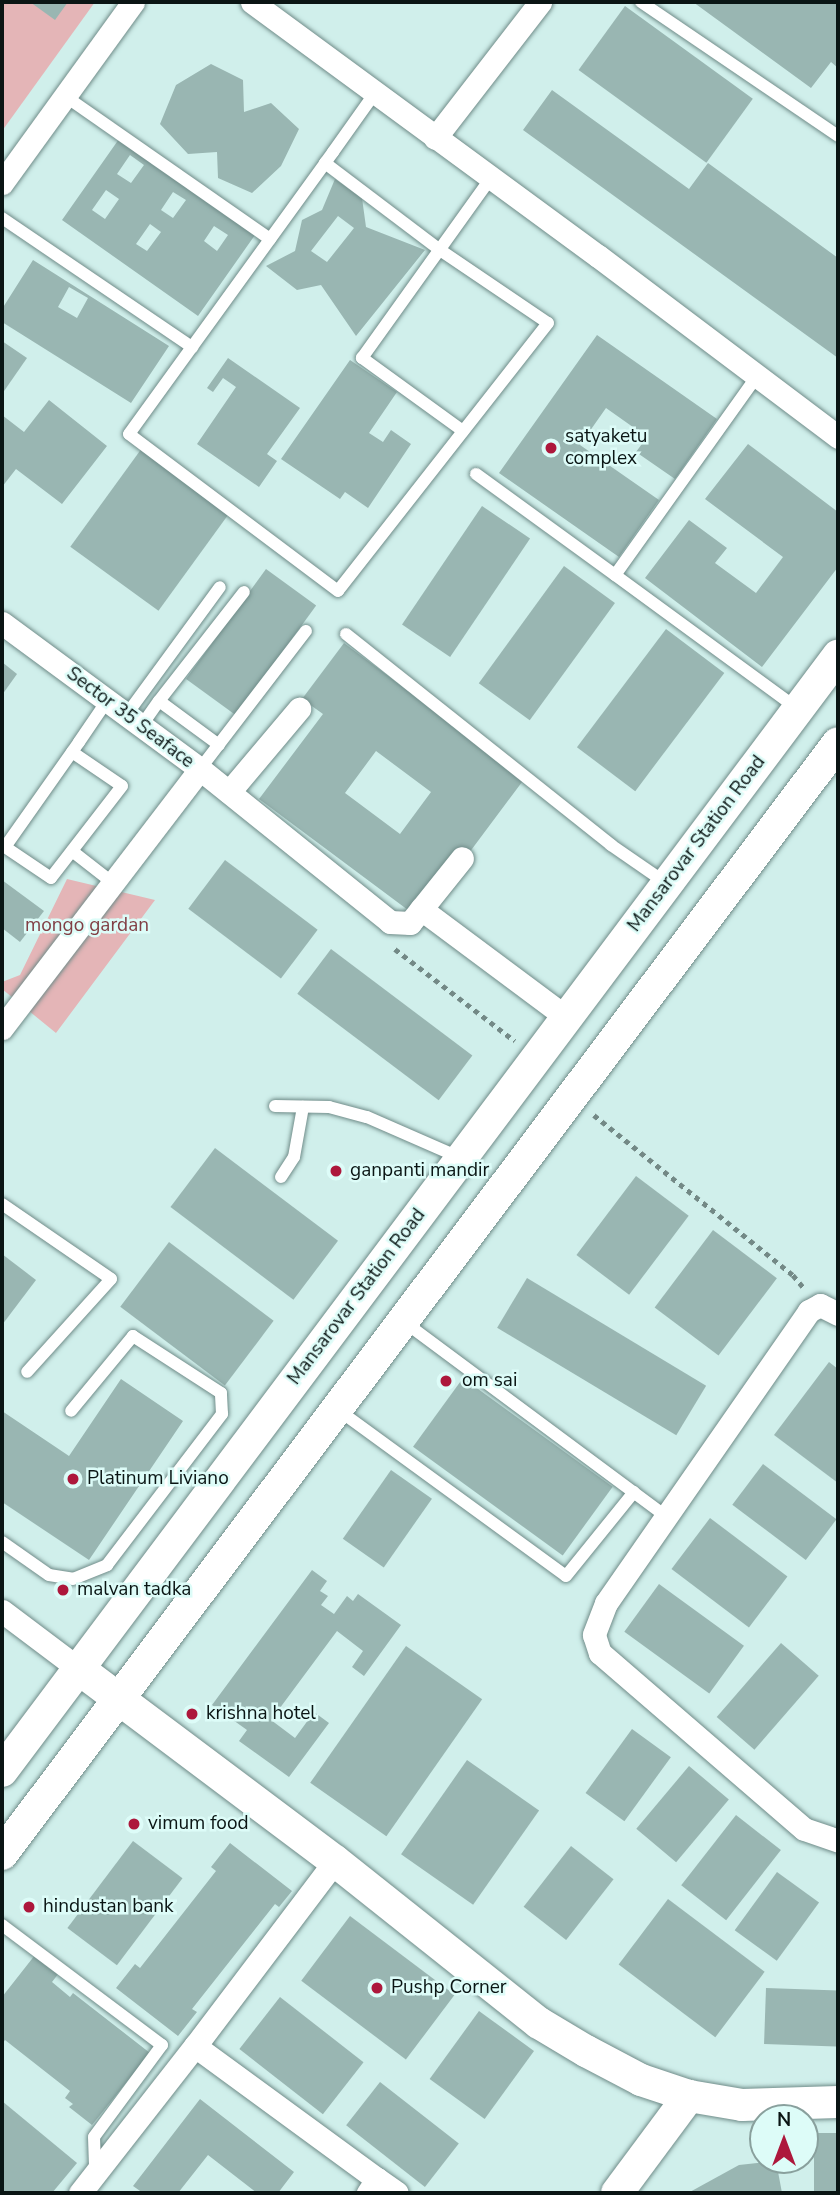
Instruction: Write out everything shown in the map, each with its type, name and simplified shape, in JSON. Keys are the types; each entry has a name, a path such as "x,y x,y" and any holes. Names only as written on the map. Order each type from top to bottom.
{"main road":[{"name":"Mansarovar Station Road","path":"2,1771 838,656"},
{"path":"2,1854 838,743"},
{"path":"537,1057 575,1093"},
{"path":"79,1669 335,1861 539,2023 641,2080 689,2096 742,2105 838,2102"},
{"path":"617,2193 689,2096"}],"street":[{"path":"2,183 133,2"},
{"path":"252,2 838,437"},
{"path":"435,138 540,2"},
{"name":"Sector 35 Seaface","path":"2,623 200,769 113,883 8,1003 2,1028"},
{"path":"229,792 299,709"},
{"path":"200,769 390,922 410,923 462,858"},
{"path":"421,909 567,1018"},
{"path":"838,1314 825,1306 816,1306 809,1311 606,1603 594,1635 600,1653 804,1829 838,1841"},
{"path":"2,1611 79,1669"},
{"path":"80,2193 335,1861"},
{"path":"195,2046 373,2186 397,2193"}],"lane":[{"path":"641,2 838,136"},
{"path":"325,163 440,250 548,323 338,591 129,434 375,93"},
{"path":"65,96 270,239"},
{"path":"463,430 362,358 491,178"},
{"path":"2,218 192,347"},
{"path":"615,575 757,376"},
{"path":"476,474 799,709"},
{"path":"134,720 220,587"},
{"path":"134,720 159,701 244,592"},
{"path":"200,769 306,631"},
{"path":"346,634 611,845 667,884"},
{"path":"72,752 122,786 51,878 5,848 107,701"},
{"path":"159,701 219,745"},
{"path":"72,851 113,883"},
{"path":"275,1107 329,1107 367,1117 461,1158"},
{"path":"281,1177 294,1157 303,1107"},
{"path":"2,1204 111,1279 27,1372"},
{"path":"403,1321 666,1517"},
{"path":"2,1542 49,1575 73,1579 107,1565 222,1414 221,1393 133,1336 71,1411"},
{"path":"337,1409 566,1576 634,1492"},
{"path":"2,1924 162,2045 94,2137 95,2174"}],"path":[{"path":"575,1093 793,1275 816,1306"}],"green space":[{"path":"2,2 95,2 2,131"},
{"name":"mongo gardan","path":"67,879 155,900 56,1033 2,989 2,982 20,975"}],"building":[{"path":"30,2 68,2 55,20"},
{"path":"693,2 838,2 838,68 831,62 811,88"},
{"path":"625,6 753,99 706,163 579,70"},
{"path":"211,64 243,80 244,112 271,103 299,129 281,166 252,193 218,178 217,152 188,154 160,124 176,85"},
{"path":"552,90 689,189 708,163 838,258 838,358 523,130"},
{"path":"119,139 255,235 198,316 62,220","holes":["130,155 144,165 131,183 117,174","106,190 119,199 105,219 92,210","173,192 186,200 173,218 161,210","150,224 161,232 147,251 136,244","214,226 228,235 217,251 204,241"]},
{"path":"335,179 362,198 366,227 425,250 356,336 321,285 297,290 266,266 295,251 302,220 322,210","holes":["338,216 354,228 327,262 311,251"]},
{"path":"33,260 169,346 131,403 2,322 2,309","holes":["69,287 88,298 77,318 58,307"]},
{"name":"satyaketu complex","path":"597,335 717,419 675,479 636,452 647,437 606,408 580,445 659,500 619,557 499,473"},
{"path":"2,341 27,358 2,394"},
{"path":"228,358 300,408 267,454 277,461 259,487 197,444 236,387 223,378 213,392 207,388"},
{"path":"350,360 397,392 369,433 383,442 391,430 411,444 368,508 345,492 340,499 281,459"},
{"path":"49,400 107,446 62,504 16,469 2,487 2,415 24,432"},
{"path":"748,444 838,512 838,567 762,667 645,578 689,520 727,548 715,563 756,593 783,557 705,499"},
{"path":"142,448 230,512 158,611 70,547"},
{"path":"482,506 530,538 450,657 402,625"},
{"path":"564,566 615,603 530,720 479,683"},
{"path":"266,569 316,605 236,715 186,679"},
{"path":"666,629 724,673 635,791 577,747"},
{"path":"344,643 525,778 469,853 412,913 259,799 323,714 302,699","holes":["376,751 431,792 400,834 345,793"]},
{"path":"2,662 17,674 2,695"},
{"path":"225,860 318,930 281,979 188,909"},
{"path":"2,880 44,911 20,942 2,928"},
{"path":"331,949 472,1056 439,1100 297,994"},
{"path":"215,1148 338,1241 293,1300 170,1207"},
{"path":"636,1176 689,1216 629,1295 576,1255"},
{"path":"713,1230 777,1278 719,1356 655,1307"},
{"path":"169,1242 274,1321 225,1386 120,1307"},
{"path":"2,1254 36,1280 2,1325"},
{"path":"527,1278 706,1386 676,1435 497,1328"},
{"path":"829,1362 838,1369 838,1483 774,1435"},
{"path":"463,1378 613,1487 563,1556 413,1447"},
{"name":"Platinum Liviano","path":"121,1379 183,1421 89,1560 2,1502 2,1411 69,1456"},
{"path":"763,1464 836,1519 806,1560 732,1505"},
{"path":"391,1470 432,1499 384,1567 343,1539"},
{"path":"710,1518 787,1576 749,1627 671,1569"},
{"path":"312,1570 327,1581 320,1591 328,1596 321,1605 334,1614 347,1596 353,1601 358,1594 401,1625 364,1676 352,1667 363,1651 337,1631 271,1720 295,1738 314,1712 329,1723 289,1777 239,1741 247,1730 212,1705"},
{"path":"659,1584 744,1646 709,1693 624,1632"},
{"path":"781,1643 819,1676 754,1750 717,1717"},
{"path":"406,1646 482,1699 386,1836 310,1783"},
{"path":"632,1729 671,1757 624,1821 586,1793"},
{"path":"467,1760 539,1810 473,1905 401,1854"},
{"path":"689,1766 729,1799 676,1862 636,1829"},
{"path":"736,1815 781,1850 726,1920 681,1885"},
{"path":"133,1841 183,1878 117,1965 67,1928"},
{"path":"230,1843 292,1891 279,1907 275,1904 192,2009 197,2012 178,2036 116,1988 135,1964 140,1968 216,1871 211,1867"},
{"path":"571,1846 614,1879 566,1940 524,1907"},
{"path":"777,1872 819,1903 777,1961 735,1930"},
{"path":"668,1899 765,1972 715,2037 619,1964"},
{"name":"Pushp Corner","path":"350,1916 455,1995 406,2060 301,1981"},
{"path":"35,1955 59,1973 52,1982 70,1997 73,1993 150,2053 92,2125 69,2107 73,2104 65,2098 70,2091 5,2040 2,2044 2,1997"},
{"path":"766,1988 838,1991 836,2046 764,2044"},
{"path":"280,1997 364,2062 323,2114 239,2049"},
{"path":"479,2011 534,2051 485,2119 430,2079"},
{"path":"380,2082 459,2144 425,2187 346,2125"},
{"path":"200,2099 294,2172 278,2193 257,2193 208,2155 178,2193 143,2193 133,2186"},
{"path":"2,2101 77,2163 52,2193 2,2191"},
{"path":"819,2133 838,2133 838,2193 814,2193 814,2174 819,2174"},
{"path":"749,2164 749,2174 778,2174 782,2193 688,2193 739,2165"}],"place":[{"name":"satyaketu complex","path":"551,448"},
{"name":"ganpanti mandir","path":"336,1171"},
{"name":"om sai","path":"446,1381"},
{"name":"Platinum Liviano","path":"73,1479"},
{"name":"malvan tadka","path":"63,1590"},
{"name":"krishna hotel","path":"192,1714"},
{"name":"vimum food","path":"134,1824"},
{"name":"hindustan bank","path":"29,1907"},
{"name":"Pushp Corner","path":"377,1988"}]}
